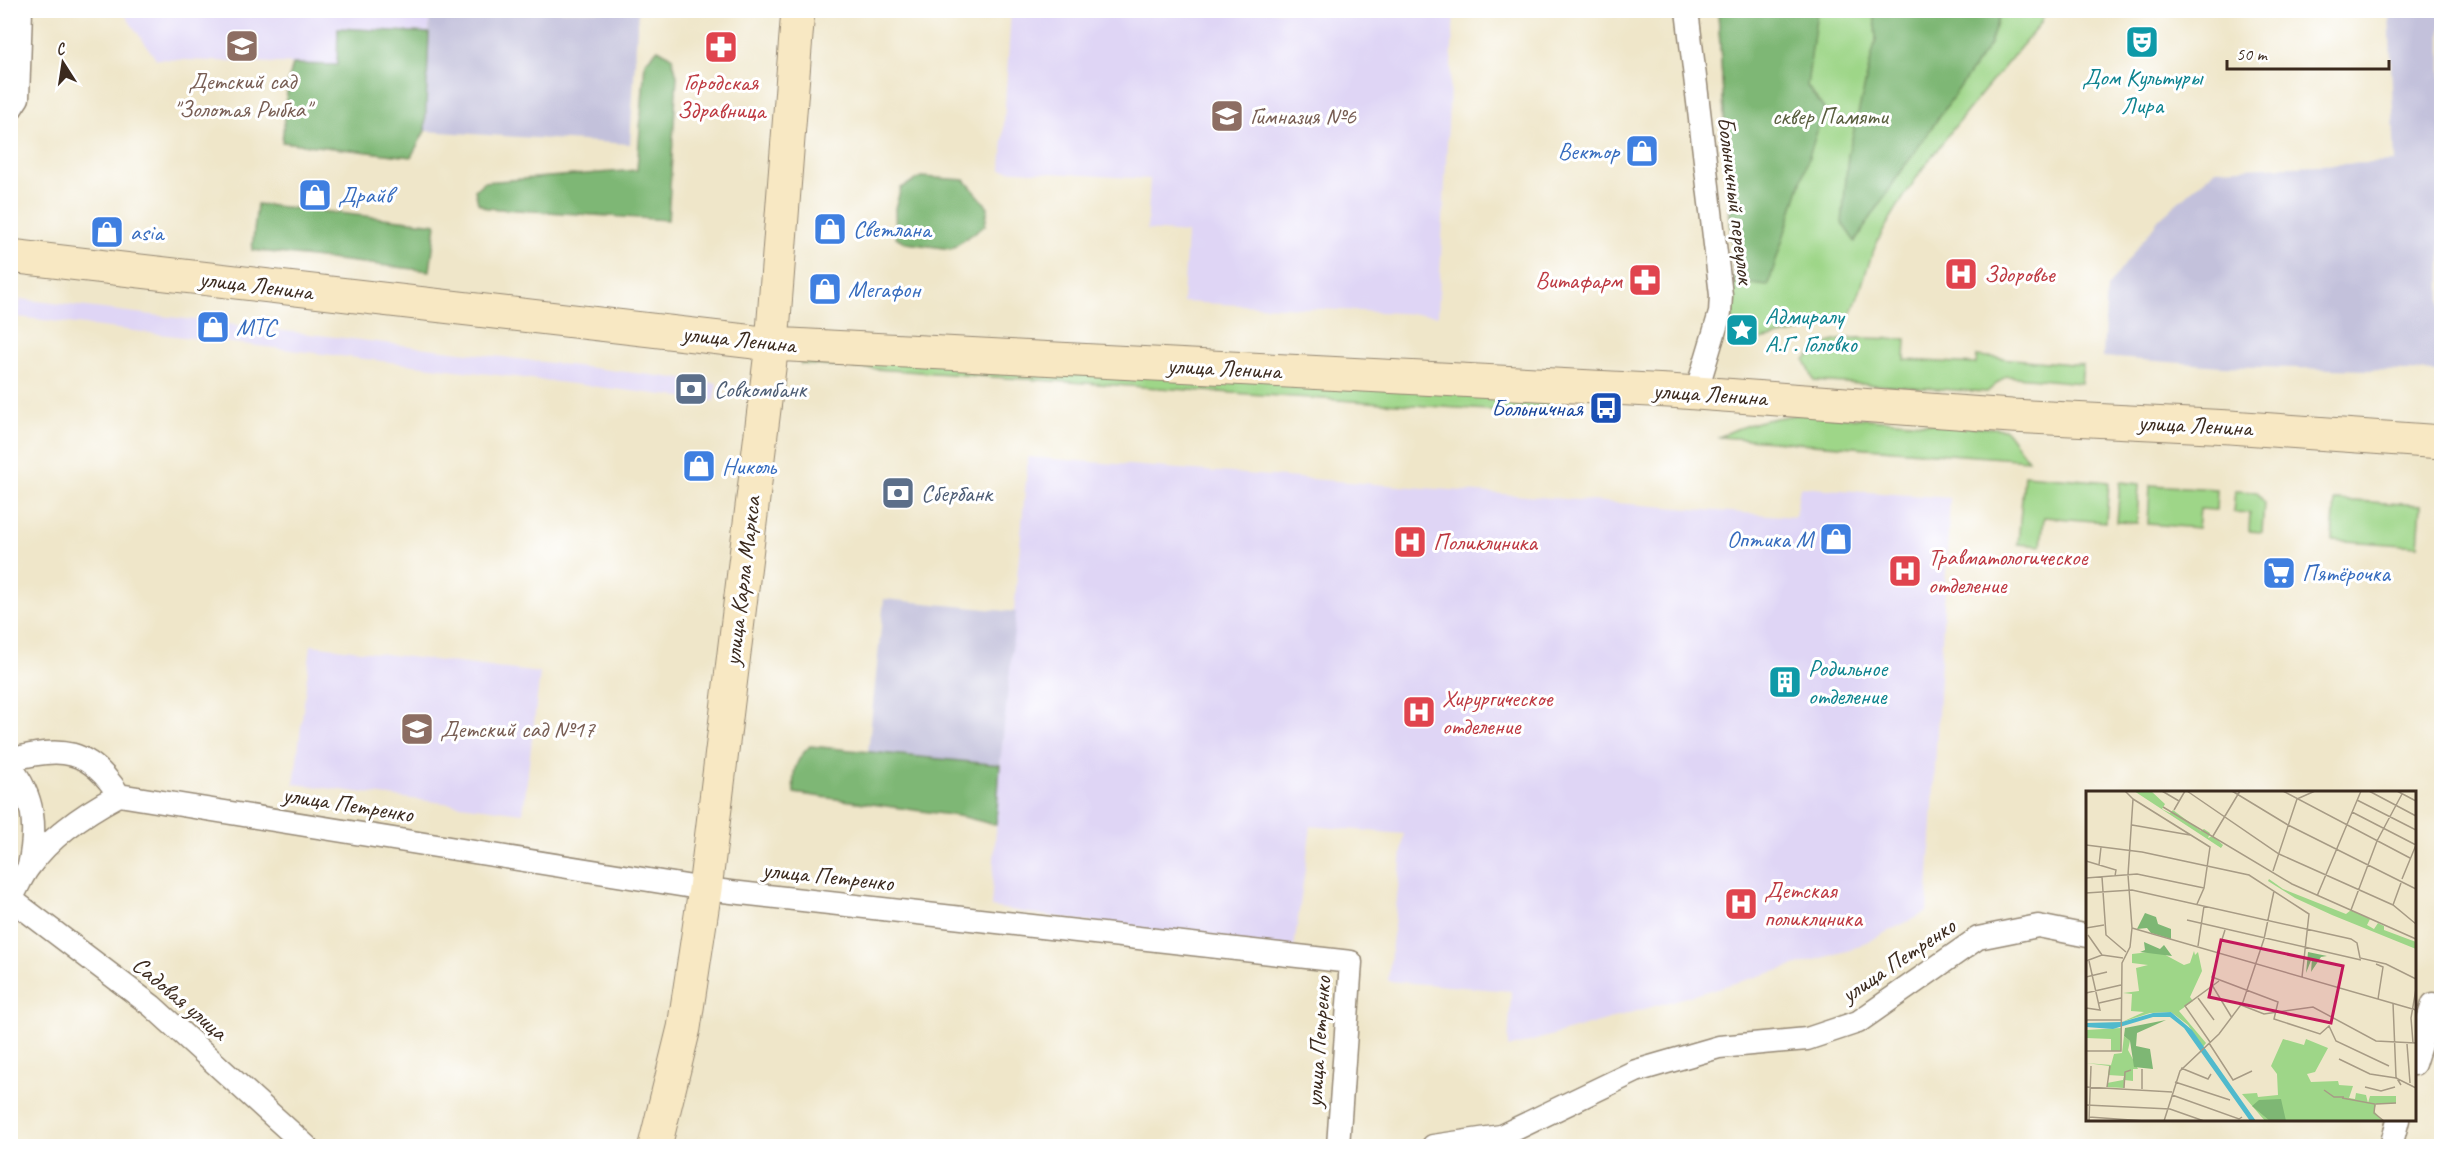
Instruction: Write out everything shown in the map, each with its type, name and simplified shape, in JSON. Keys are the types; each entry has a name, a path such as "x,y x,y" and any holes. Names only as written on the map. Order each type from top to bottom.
{"street":[{"path":"10,110 18,98 21,10"},
{"name":"улица Карла Маркса","path":"655,1146 684,1028 705,889 772,344 798,10"},
{"name":"Больничный переулок","path":"1687,10 1721,295 1720,313 1696,393"},
{"name":"улица Ленина","path":"12,262 772,344 1696,393 2012,416 2230,427 2442,442"},
{"path":"10,760 50,751 78,756 97,766 118,795 74,822 28,867"},
{"path":"10,765 21,778 33,813 34,839 28,867 11,900"},
{"name":"улица Петренко","path":"118,795 705,889 1351,963 1338,1146"},
{"name":"Садовая улица","path":"11,900 152,1006 306,1146"},
{"name":"улица Петренко","path":"1433,1146 1501,1136 1636,1071 1719,1047 1807,1039 1858,1022 1978,938 2038,926 2086,936"},
{"path":"2416,1060 2430,1004"},
{"path":"2391,1146 2397,1121"}],"shaded area":[{"name":"Детский сад \"Золотая Рыбка\"","path":"122,11 430,11 429,33 338,28 337,65 156,59"},
{"path":"430,11 638,11 630,144 425,131"},
{"name":"Гимназия №6","path":"1011,11 1454,11 1438,315 1183,302 1187,233 1147,230 1150,179 1001,170"},
{"path":"2389,11 2441,11 2441,372 2222,366 2103,357 2107,288 2160,218 2216,169 2395,162"},
{"path":"20,299 717,383 714,401 18,317"},
{"path":"1028,457 1795,517 1800,487 1950,498 1927,912 1850,950 1508,1048 1511,991 1388,981 1404,834 1311,826 1293,955 991,907 1000,765"},
{"path":"884,599 1016,612 1000,765 868,752"},
{"name":"Детский сад №17","path":"311,645 540,673 523,813 294,784"}],"green space":[{"name":"сквер Памяти","path":"1718,11 2046,11 2040,24 1933,154 1896,210 1874,249 1848,320 1733,346 1731,295 1734,282"},
{"path":"1718,11 1817,11 1807,86 1824,109 1768,286 1734,282"},
{"path":"1874,11 2001,11 1990,44 1855,242 1842,223 1848,155 1876,39"},
{"path":"338,28 429,33 425,131 411,157 282,142 288,82 293,64 337,65"},
{"path":"658,49 672,57 677,76 668,220 486,208 478,203 475,190 484,182 637,170 645,62"},
{"path":"921,177 965,180 988,207 985,225 951,249 906,243 896,237 895,208 901,188"},
{"path":"257,204 436,224 430,271 252,250"},
{"path":"1843,339 1906,339 1905,360 1976,364 1977,356 2083,365 2081,383 2006,376 1987,392 1814,381 1805,360 1811,354 1823,345"},
{"path":"803,346 1565,386 1563,415 801,364"},
{"path":"1801,414 2005,429 2028,460 1719,437 1759,422"},
{"path":"2024,475 2109,482 2106,522 2044,517 2041,546 2018,544"},
{"path":"2120,482 2139,484 2137,523 2117,522"},
{"path":"2150,485 2217,489 2216,510 2200,509 2198,528 2148,524"},
{"path":"2235,491 2257,492 2264,503 2262,532 2249,531 2250,513 2233,512"},
{"path":"2335,500 2421,505 2418,546 2332,540"},
{"path":"810,746 1000,765 996,825 964,817 794,793 796,767 801,756"}],"place":[{"name":"Дом Культуры Лира","path":"2142,42"},
{"name":"Детский сад \"Золотая Рыбка\"","path":"242,46"},
{"name":"Городская Здравница","path":"721,47"},
{"name":"Гимназия №6","path":"1227,116"},
{"name":"Вектор","path":"1642,151"},
{"name":"Драйв","path":"315,195"},
{"name":"Светлана","path":"830,229"},
{"name":"asia","path":"107,232"},
{"name":"Здоровье","path":"1961,274"},
{"name":"Витафарм","path":"1645,280"},
{"name":"Мегафон","path":"825,289"},
{"name":"МТС","path":"213,327"},
{"name":"Адмиралу А.Г. Головко","path":"1742,330"},
{"name":"Совкомбанк","path":"691,389"},
{"name":"Больничная","path":"1606,408"},
{"name":"Николь","path":"699,466"},
{"name":"Сбербанк","path":"898,493"},
{"name":"Оптика М","path":"1836,539"},
{"name":"Поликлиника","path":"1410,542"},
{"name":"Травматологическое отделение","path":"1905,571"},
{"name":"Пятёрочка","path":"2279,573"},
{"name":"Родильное отделение","path":"1785,682"},
{"name":"Хирургическое отделение","path":"1419,712"},
{"name":"Детский сад №17","path":"417,729"},
{"name":"Детская поликлиника","path":"1741,904"}]}
